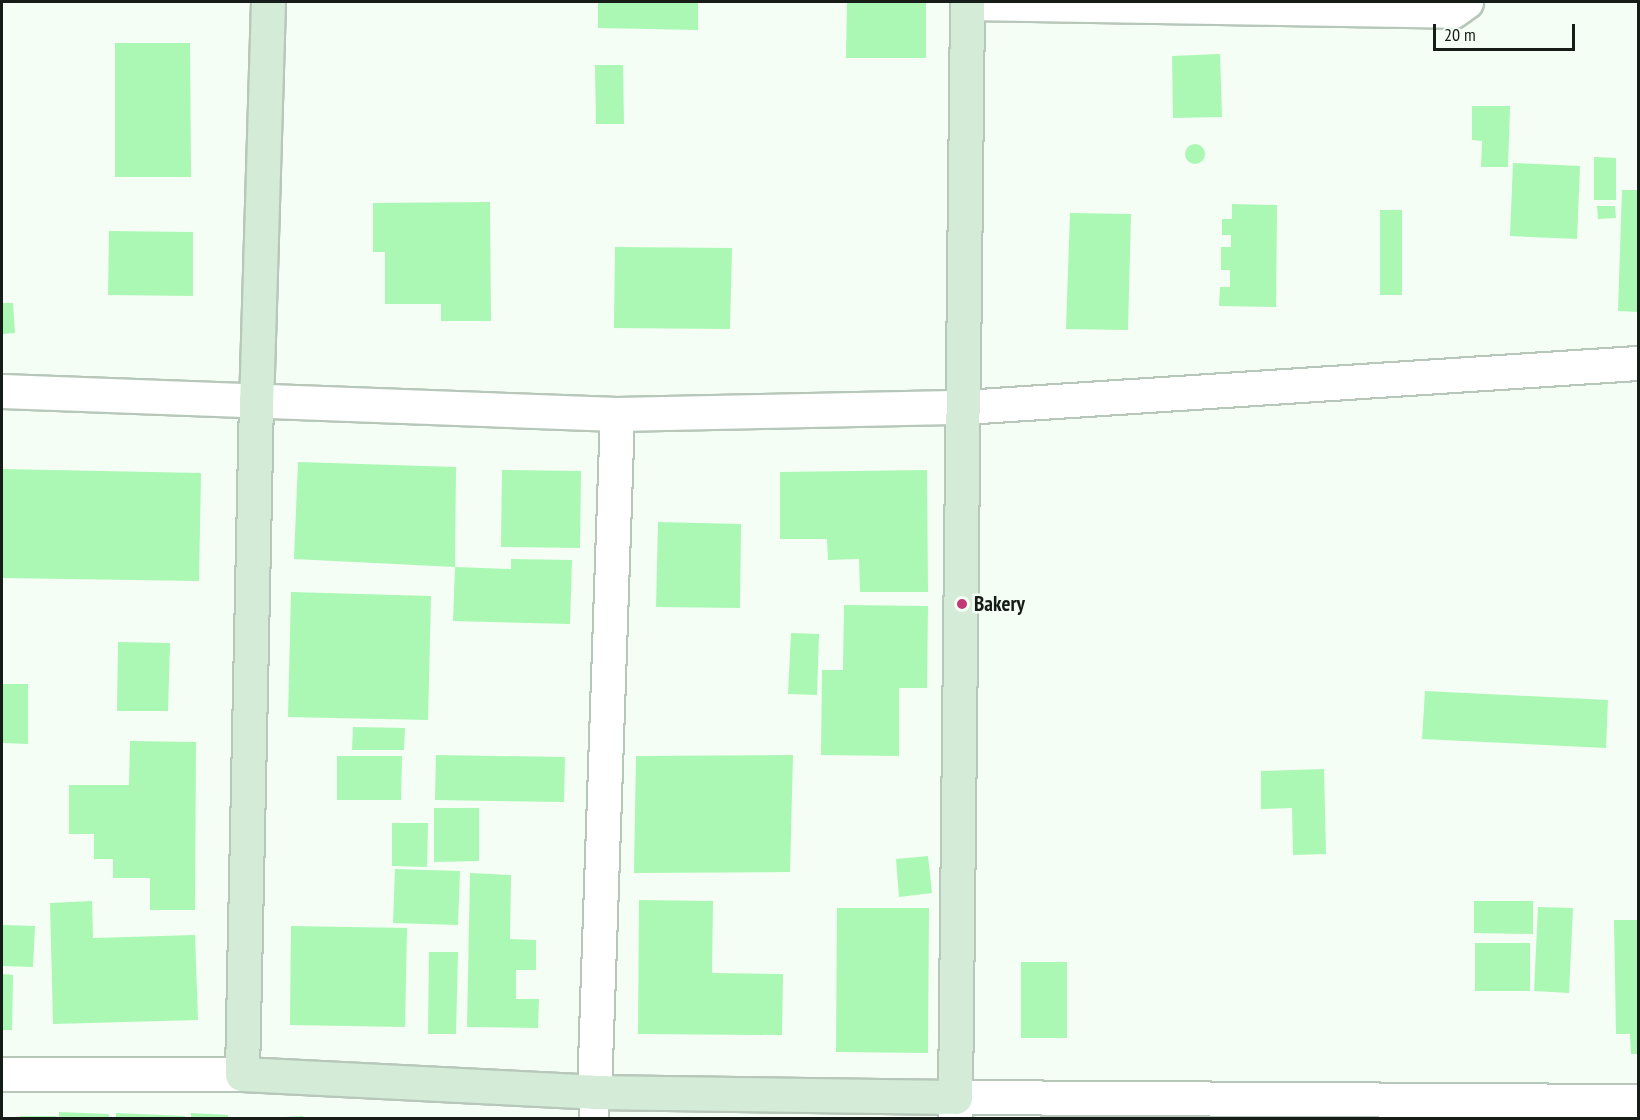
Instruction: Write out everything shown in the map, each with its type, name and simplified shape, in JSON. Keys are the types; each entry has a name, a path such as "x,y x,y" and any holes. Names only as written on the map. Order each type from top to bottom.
{"main road":[{"path":"267,2 242,1074 594,1105 955,1108 967,2"}],"street":[{"path":"967,2 1453,11 1466,2"},
{"path":"2,391 617,414 964,407 1638,363"},
{"path":"594,1105 617,414"},
{"path":"2,1074 242,1074"},
{"path":"955,1108 1638,1101"}],"building":[{"path":"598,2 698,2 698,30 598,28"},
{"path":"847,2 926,2 926,58 846,58"},
{"path":"115,43 190,43 191,177 115,177"},
{"path":"1220,54 1222,117 1173,118 1172,56"},
{"path":"595,65 623,65 624,124 596,124"},
{"path":"1472,106 1510,106 1508,167 1481,167 1482,141 1472,140"},
{"path":"1195,144 1202,147 1205,154 1202,161 1195,164 1188,161 1185,154 1188,147"},
{"path":"1594,157 1616,158 1616,200 1594,200"},
{"path":"1513,163 1580,166 1577,239 1510,236"},
{"path":"1622,190 1638,190 1638,312 1618,311"},
{"path":"490,202 491,321 441,321 441,304 385,304 385,252 373,252 373,203"},
{"path":"1232,204 1277,205 1276,307 1219,306 1220,287 1230,287 1230,270 1221,270 1221,247 1231,247 1231,235 1222,235 1222,219 1232,219"},
{"path":"1597,206 1615,206 1616,218 1598,219"},
{"path":"1380,210 1402,210 1402,295 1380,295"},
{"path":"1070,213 1131,214 1128,330 1066,329"},
{"path":"109,231 193,232 193,296 108,295"},
{"path":"615,247 732,248 730,329 614,328"},
{"path":"2,303 13,303 15,333 2,334"},
{"path":"298,462 456,467 455,567 294,559"},
{"path":"2,469 201,473 199,581 2,578"},
{"path":"502,470 581,471 580,548 501,547"},
{"path":"927,470 928,592 860,592 859,559 828,560 827,539 780,539 780,472"},
{"path":"658,522 741,524 740,608 656,607"},
{"path":"511,559 572,560 570,624 453,621 455,567 511,569"},
{"path":"291,592 431,596 428,720 288,717"},
{"path":"844,605 928,606 927,688 899,688 899,756 821,755 822,670 843,670"},
{"path":"791,633 819,634 817,695 788,694"},
{"path":"118,642 170,643 168,711 117,711"},
{"path":"2,684 28,684 28,744 2,743"},
{"path":"1425,691 1608,700 1606,748 1422,739"},
{"path":"353,727 405,728 404,750 352,750"},
{"path":"130,741 196,742 195,910 150,910 150,878 113,878 113,859 94,859 94,834 69,834 69,785 129,785"},
{"path":"436,755 565,757 564,802 435,800"},
{"path":"793,755 790,872 634,873 636,756"},
{"path":"337,756 402,756 401,800 337,800"},
{"path":"1324,769 1326,854 1293,855 1292,808 1261,809 1261,771"},
{"path":"434,808 479,808 479,861 434,862"},
{"path":"392,823 428,823 427,867 392,866"},
{"path":"928,856 932,893 899,897 896,859"},
{"path":"395,869 460,871 458,925 393,923"},
{"path":"470,873 511,875 510,939 536,940 536,970 516,970 516,999 539,999 538,1028 467,1027"},
{"path":"639,900 713,901 712,973 783,974 782,1035 638,1034"},
{"path":"92,901 93,938 195,935 198,1020 53,1024 50,903"},
{"path":"1474,901 1533,901 1533,934 1474,933"},
{"path":"1538,907 1573,908 1569,993 1534,991"},
{"path":"837,908 929,908 928,1053 836,1052"},
{"path":"1614,920 1638,920 1638,1054 1631,1054 1630,1034 1616,1034"},
{"path":"2,925 35,926 33,967 2,966"},
{"path":"291,926 407,928 405,1027 290,1025"},
{"path":"1475,943 1530,943 1530,991 1475,991"},
{"path":"429,952 458,952 456,1034 428,1034"},
{"path":"1021,962 1067,962 1067,1038 1021,1038"},
{"path":"2,974 13,975 12,1030 2,1030"},
{"path":"59,1112 109,1114 109,1118 59,1118"},
{"path":"116,1113 185,1116 185,1118 116,1118"},
{"path":"191,1113 228,1115 228,1118 191,1118"},
{"path":"20,1116 56,1116 56,1118 20,1118"},
{"path":"303,1116 304,1118 284,1118 284,1117"}],"place":[{"name":"Bakery","path":"962,604"}]}
